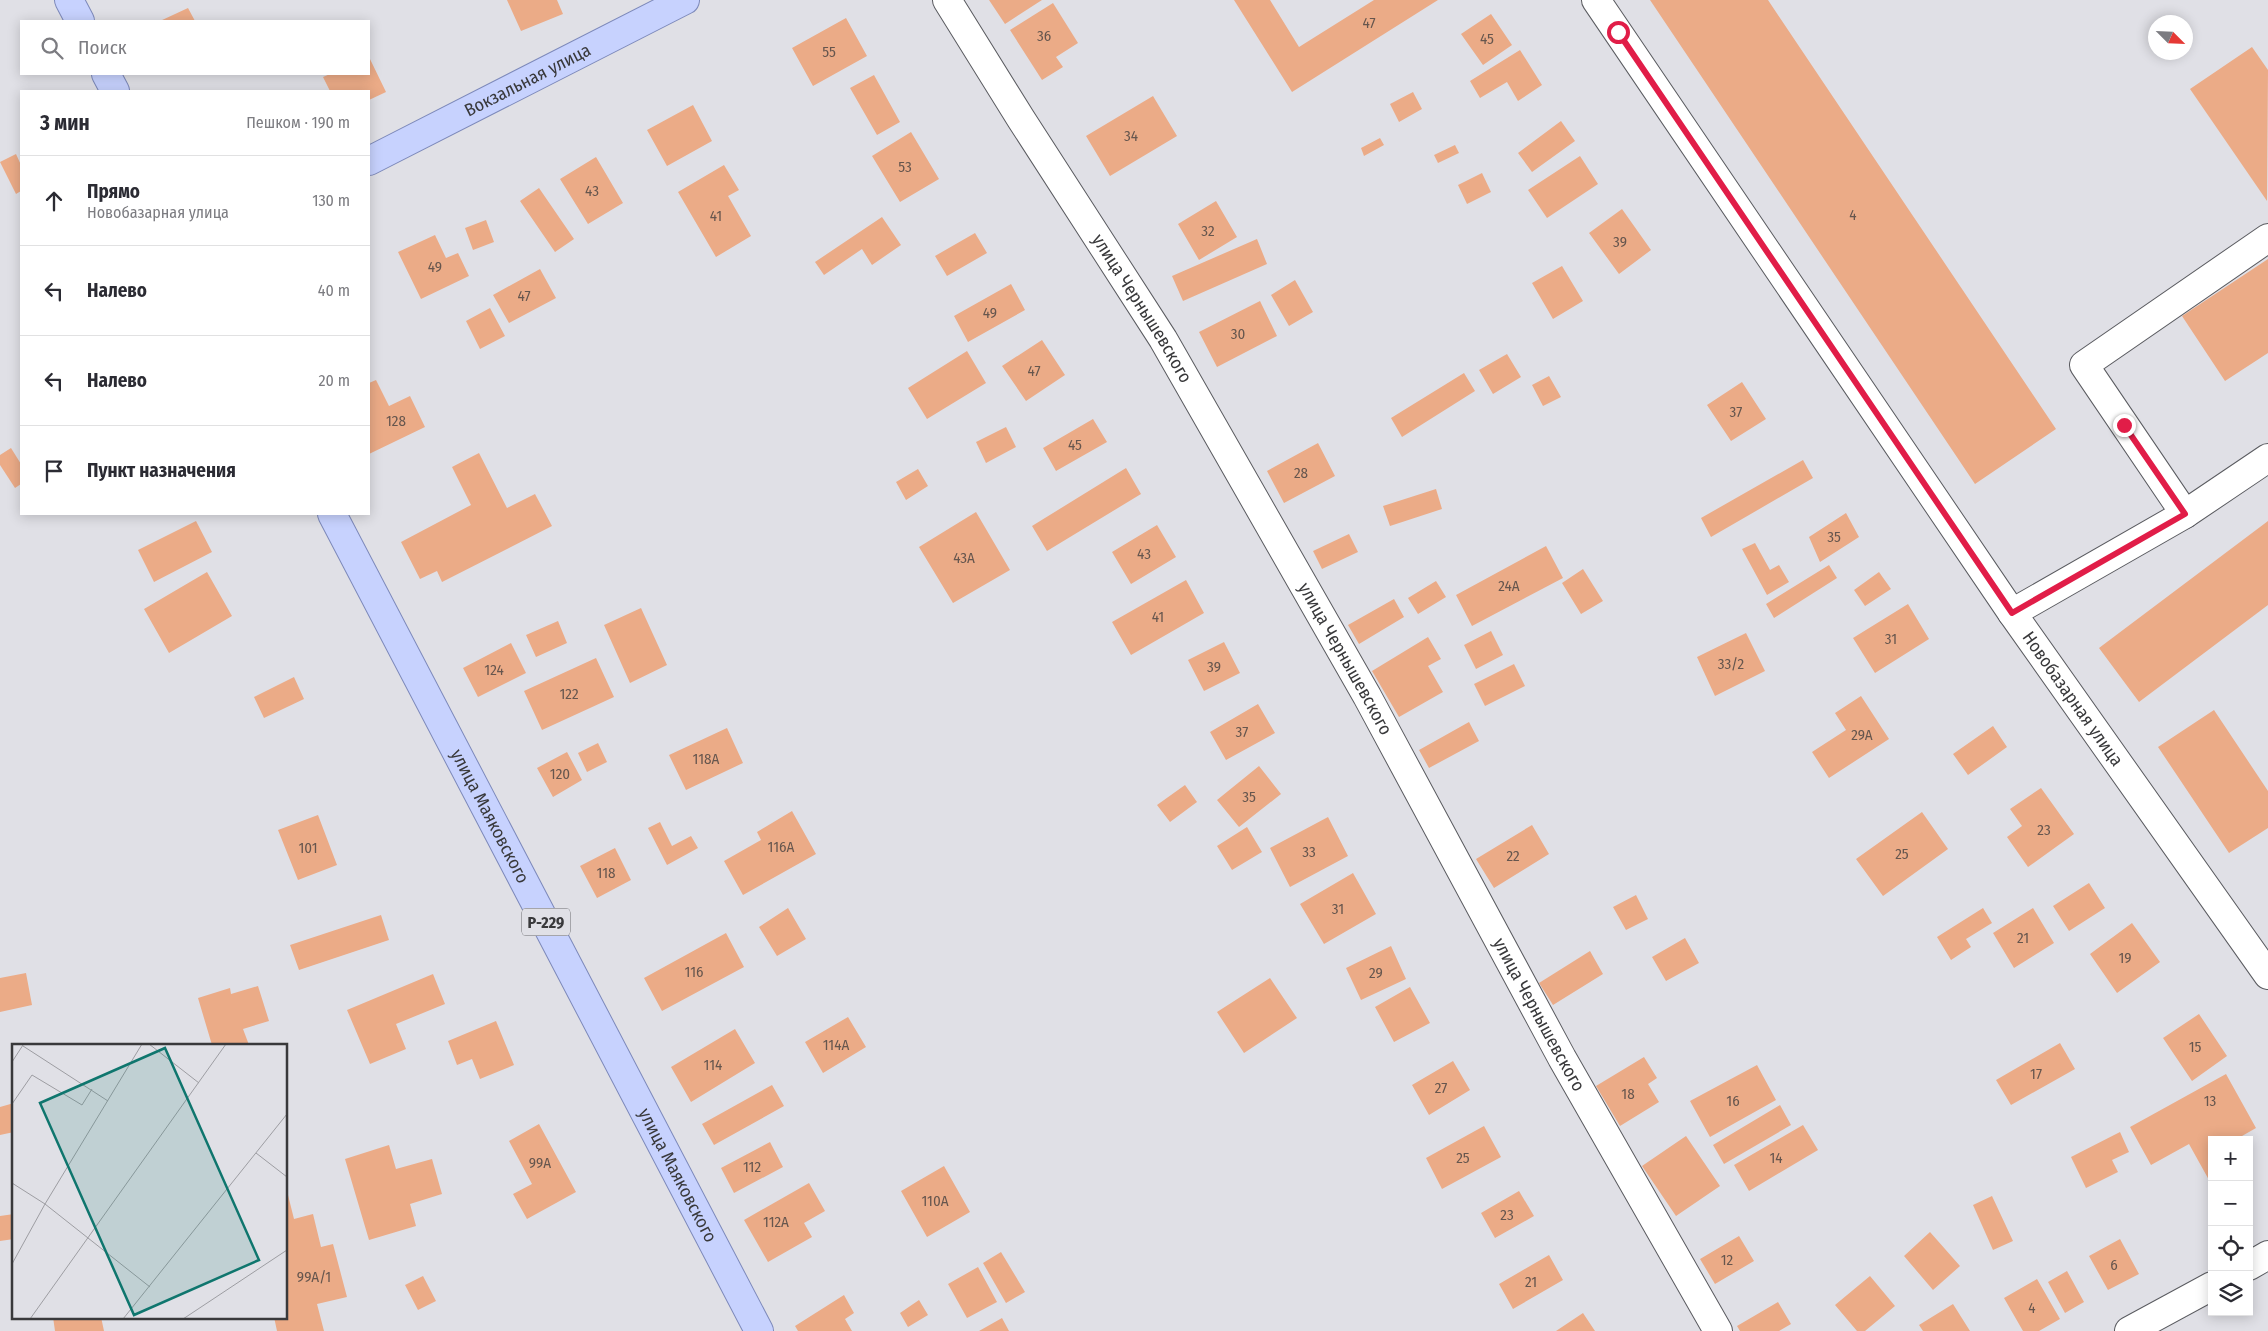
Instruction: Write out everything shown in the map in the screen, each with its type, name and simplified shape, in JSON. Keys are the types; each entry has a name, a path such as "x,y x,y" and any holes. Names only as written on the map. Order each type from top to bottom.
{"main road":[{"path":"69,0 79,20"},
{"name":"Вокзальная улица","path":"370,161 685,0"},
{"path":"107,75 114,90"},
{"name":"улица Маяковского","path":"333,515 759,1331"}],"street":[{"name":"улица Чернышевского","path":"948,0 1021,119 1163,339 1367,696 1562,1058 1718,1331"},
{"name":"Новобазарная улица","path":"1596,0 2012,613 2268,974"},
{"path":"2185,514 2084,365 2268,238"},
{"path":"2012,613 2185,514 2268,458"},
{"path":"2253,1264 2268,1255"},
{"path":"2129,1331 2208,1288"}],"building":[{"path":"507,0 557,0 563,14 521,31"},
{"path":"989,0 1042,0 1005,24"},
{"path":"1234,0 1270,0 1299,47 1374,0 1438,0 1292,92"},
{"path":"1650,0 1768,0 2056,429 1975,484"},
{"path":"1053,3 1078,43 1056,57 1063,67 1042,80 1010,30"},
{"path":"188,8 194,20 162,20"},
{"path":"1491,14 1512,45 1483,65 1461,34"},
{"path":"846,18 867,56 813,86 792,48"},
{"path":"2252,47 2268,70 2267,201 2190,89"},
{"path":"1520,50 1542,85 1518,101 1507,82 1480,98 1470,81"},
{"path":"370,59 386,92 370,100 370,90 330,90 323,77 328,75 370,75"},
{"path":"874,75 900,122 877,135 850,88"},
{"path":"1413,92 1422,109 1399,122 1390,104"},
{"path":"1153,96 1177,136 1110,176 1086,136"},
{"path":"693,105 712,141 667,166 647,130"},
{"path":"1561,121 1575,141 1532,172 1518,153"},
{"path":"911,132 939,179 900,202 872,156"},
{"path":"1380,138 1384,145 1364,156 1361,148"},
{"path":"1455,145 1459,153 1438,163 1434,155"},
{"path":"16,154 20,163 20,192 16,194 0,162"},
{"path":"1580,156 1598,184 1547,218 1528,190"},
{"path":"596,157 623,203 588,224 560,179"},
{"path":"724,165 739,190 728,196 751,236 716,257 678,192"},
{"path":"1482,173 1491,192 1467,204 1458,185"},
{"path":"539,188 574,239 555,252 520,201"},
{"path":"1216,201 1237,237 1199,260 1178,224"},
{"path":"1622,209 1651,250 1619,274 1589,233"},
{"path":"882,217 901,245 872,265 862,249 824,275 815,262"},
{"path":"486,220 494,242 473,250 465,228"},
{"path":"975,233 987,253 947,276 935,256"},
{"path":"435,235 446,258 458,253 469,276 421,299 398,252"},
{"path":"1257,239 1267,264 1183,301 1172,276"},
{"path":"2268,259 2268,353 2225,381 2182,316"},
{"path":"1562,266 1583,301 1553,319 1532,283"},
{"path":"540,269 556,298 509,323 493,295"},
{"path":"1295,280 1313,312 1289,326 1271,295"},
{"path":"1011,284 1025,310 968,342 954,316"},
{"path":"1260,301 1277,336 1217,367 1199,332"},
{"path":"490,308 505,336 480,349 466,321"},
{"path":"1042,340 1065,375 1026,401 1002,366"},
{"path":"967,351 986,383 927,419 908,388"},
{"path":"1507,354 1521,377 1493,394 1479,370"},
{"path":"1464,373 1475,391 1402,437 1391,418"},
{"path":"1549,376 1561,397 1543,406 1532,385"},
{"path":"376,380 389,406 410,396 425,427 370,454 370,383"},
{"path":"1742,382 1766,419 1731,441 1707,405"},
{"path":"1093,419 1107,442 1056,471 1043,448"},
{"path":"1006,427 1016,447 986,463 976,442"},
{"path":"1318,443 1335,476 1284,503 1267,471"},
{"path":"11,448 20,462 20,485 15,488 0,465 0,455"},
{"path":"479,453 507,508 535,494 552,526 442,582 437,571 420,579 401,542 471,505 452,467"},
{"path":"1803,460 1813,478 1711,537 1701,518"},
{"path":"1126,468 1141,494 1047,551 1032,526"},
{"path":"918,469 928,486 906,500 896,482"},
{"path":"1436,489 1442,509 1390,526 1383,506"},
{"path":"976,512 1010,570 953,603 919,547"},
{"path":"1846,513 1859,537 1820,562 1809,537"},
{"path":"196,521 212,552 154,582 138,550"},
{"path":"2268,521 2268,605 2139,702 2099,648"},
{"path":"1157,525 1176,557 1131,584 1112,552"},
{"path":"1349,534 1358,552 1322,569 1313,551"},
{"path":"1755,543 1770,570 1779,565 1789,582 1767,595 1742,549"},
{"path":"1546,546 1563,578 1472,626 1456,595"},
{"path":"1829,565 1837,578 1774,618 1766,604"},
{"path":"1583,569 1603,601 1581,614 1562,583"},
{"path":"207,572 232,616 169,653 144,609"},
{"path":"1879,572 1891,589 1865,606 1854,590"},
{"path":"1186,580 1204,613 1131,655 1112,622"},
{"path":"1436,581 1446,597 1418,614 1408,598"},
{"path":"1394,599 1404,617 1359,644 1348,625"},
{"path":"1908,604 1929,639 1875,673 1853,638"},
{"path":"641,608 667,665 630,683 604,625"},
{"path":"558,621 567,643 536,657 526,635"},
{"path":"1491,631 1503,655 1476,669 1464,645"},
{"path":"1746,633 1765,671 1715,696 1697,657"},
{"path":"1428,637 1441,659 1428,666 1443,692 1399,717 1372,671"},
{"path":"1224,642 1240,673 1204,691 1188,660"},
{"path":"511,643 526,673 478,697 463,668"},
{"path":"596,658 614,697 542,730 524,691"},
{"path":"1514,664 1525,686 1485,706 1474,684"},
{"path":"294,677 304,699 264,718 254,697"},
{"path":"1861,696 1889,739 1829,778 1812,752 1846,730 1835,713"},
{"path":"1258,704 1275,733 1226,760 1210,732"},
{"path":"2214,710 2268,791 2268,828 2229,853 2158,747"},
{"path":"1469,722 1479,741 1429,768 1419,750"},
{"path":"1993,726 2007,747 1968,775 1953,754"},
{"path":"727,728 743,763 686,790 669,755"},
{"path":"598,743 607,762 587,772 578,753"},
{"path":"567,752 582,780 553,797 537,768"},
{"path":"1259,766 1281,794 1239,827 1217,800"},
{"path":"1185,785 1197,802 1170,822 1157,805"},
{"path":"2041,788 2074,834 2028,867 2007,837 2022,826 2010,809"},
{"path":"792,811 816,854 743,895 724,861 761,840 757,832"},
{"path":"1922,812 1948,849 1883,896 1856,859"},
{"path":"318,815 337,865 298,880 278,830"},
{"path":"1328,817 1348,856 1290,887 1270,848"},
{"path":"660,822 672,846 691,836 698,848 667,865 648,828"},
{"path":"1532,825 1549,854 1494,888 1476,859"},
{"path":"1247,827 1262,852 1232,870 1217,846"},
{"path":"615,848 631,880 597,898 580,866"},
{"path":"1353,873 1376,914 1324,944 1300,904"},
{"path":"2089,883 2105,908 2069,931 2053,906"},
{"path":"1636,895 1648,919 1626,930 1613,907"},
{"path":"788,908 806,939 777,956 759,927"},
{"path":"1983,908 1992,923 1966,939 1971,947 1951,960 1937,937"},
{"path":"2033,908 2054,943 2014,968 1993,933"},
{"path":"381,915 389,940 299,970 290,945"},
{"path":"2132,923 2160,962 2117,993 2090,954"},
{"path":"726,933 744,967 662,1011 644,978"},
{"path":"1685,938 1699,963 1666,981 1652,957"},
{"path":"1391,946 1406,979 1361,1000 1346,968"},
{"path":"1590,951 1603,974 1553,1005 1539,983"},
{"path":"26,973 32,1005 0,1012 0,978"},
{"path":"433,974 445,1004 396,1024 406,1049 370,1064 347,1010"},
{"path":"1270,978 1297,1018 1244,1053 1217,1012"},
{"path":"258,986 269,1021 243,1029 249,1044 212,1044 198,998 230,988 231,994"},
{"path":"1410,987 1430,1023 1394,1042 1375,1007"},
{"path":"2199,1014 2227,1056 2192,1081 2163,1038"},
{"path":"848,1017 866,1047 823,1073 805,1042"},
{"path":"496,1021 514,1065 480,1079 472,1059 457,1065 448,1041"},
{"path":"735,1029 755,1063 691,1102 671,1067"},
{"path":"2060,1043 2075,1069 2011,1105 1996,1080"},
{"path":"1644,1057 1657,1078 1648,1084 1659,1102 1620,1126 1596,1086"},
{"path":"1453,1061 1470,1090 1429,1115 1412,1085"},
{"path":"1757,1065 1776,1100 1710,1137 1690,1101"},
{"path":"2226,1074 2256,1128 2242,1136 2208,1136 2208,1178 2189,1144 2151,1165 2130,1127"},
{"path":"772,1085 784,1106 714,1145 702,1124"},
{"path":"12,1104 12,1132 0,1135 0,1107"},
{"path":"1780,1105 1791,1125 1724,1164 1713,1145"},
{"path":"539,1124 576,1192 527,1219 513,1194 532,1184 509,1141"},
{"path":"1803,1125 1818,1150 1749,1191 1734,1165"},
{"path":"1484,1126 1501,1157 1442,1189 1426,1158"},
{"path":"2120,1132 2129,1152 2112,1160 2118,1172 2086,1188 2071,1157"},
{"path":"1686,1136 1720,1186 1676,1216 1642,1166"},
{"path":"770,1142 783,1167 734,1193 721,1168"},
{"path":"389,1145 396,1169 432,1159 442,1194 410,1204 416,1226 369,1240 345,1159"},
{"path":"944,1166 970,1212 927,1237 901,1191"},
{"path":"809,1183 825,1211 804,1223 812,1237 768,1262 744,1220"},
{"path":"1519,1191 1534,1216 1495,1238 1481,1213"},
{"path":"288,1195 294,1219 313,1214 321,1247 333,1244 347,1297 317,1304 324,1331 277,1331 274,1318 288,1318"},
{"path":"1992,1196 2013,1241 1993,1250 1973,1205"},
{"path":"12,1214 12,1239 0,1241 0,1216"},
{"path":"1930,1232 1960,1266 1933,1290 1904,1256"},
{"path":"1739,1236 1754,1261 1715,1284 1700,1259"},
{"path":"2120,1239 2139,1274 2108,1290 2089,1256"},
{"path":"1001,1252 1025,1292 1006,1303 983,1263"},
{"path":"1549,1255 1563,1280 1513,1309 1499,1284"},
{"path":"978,1267 997,1302 967,1318 948,1284"},
{"path":"2067,1271 2084,1302 2065,1313 2048,1282"},
{"path":"423,1276 436,1301 418,1310 405,1285"},
{"path":"1870,1276 1895,1306 1865,1331 1857,1331 1835,1305"},
{"path":"2037,1279 2060,1319 2039,1331 2023,1331 2004,1298"},
{"path":"844,1295 854,1313 845,1319 852,1331 798,1331 795,1326"},
{"path":"919,1300 928,1315 908,1327 900,1313"},
{"path":"1778,1302 1791,1324 1779,1331 1740,1331 1737,1326"},
{"path":"1953,1304 1970,1331 1923,1331 1919,1325"},
{"path":"1583,1313 1595,1331 1556,1331"},
{"path":"53,1318 101,1318 104,1331 55,1331"},
{"path":"1002,1318 1009,1331 979,1331"}],"route":[{"path":"1618,32 2012,613 2185,514 2124,425"}]}
